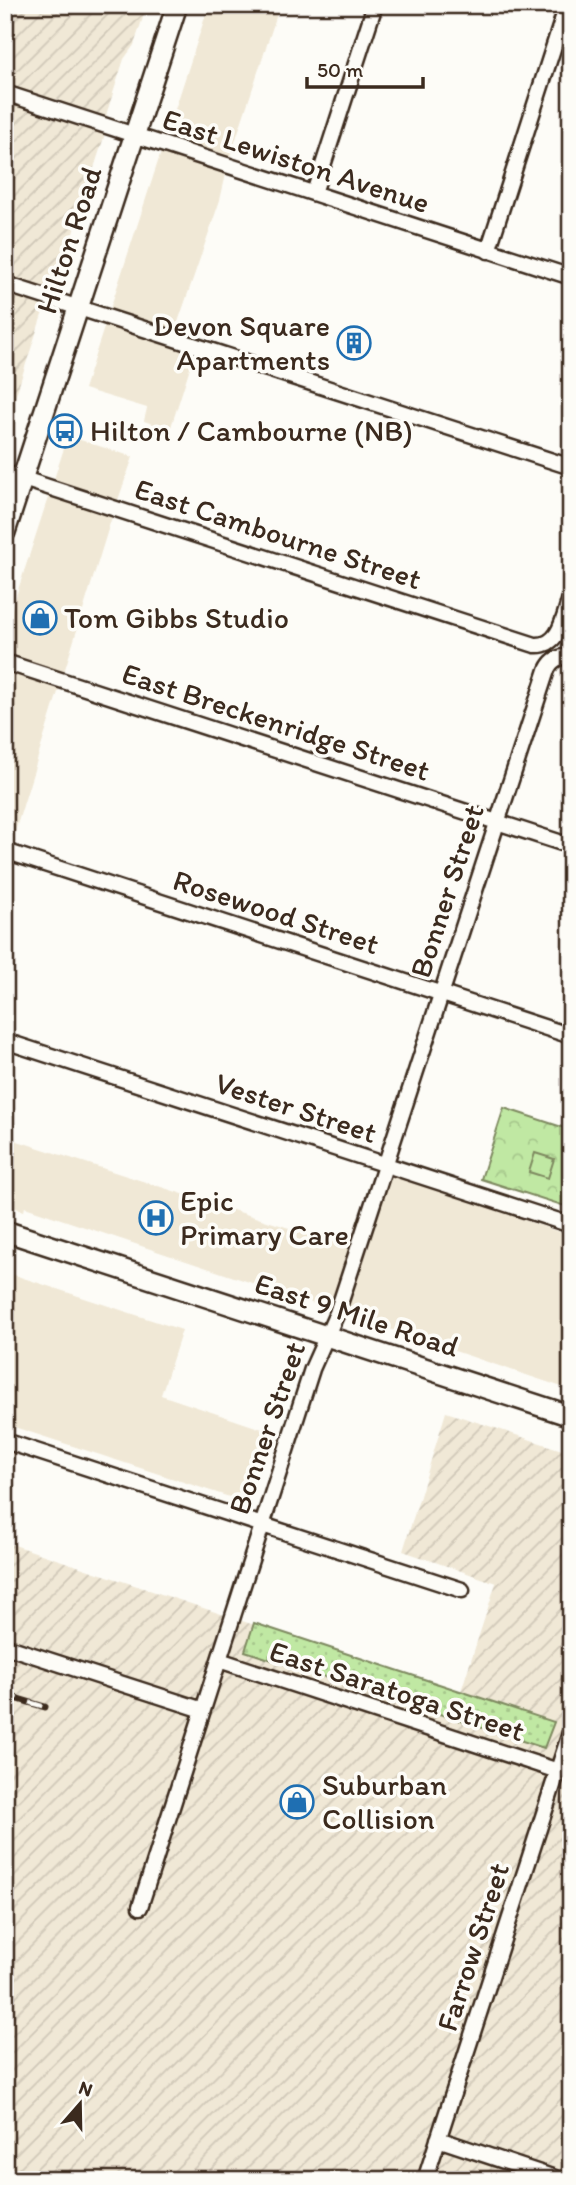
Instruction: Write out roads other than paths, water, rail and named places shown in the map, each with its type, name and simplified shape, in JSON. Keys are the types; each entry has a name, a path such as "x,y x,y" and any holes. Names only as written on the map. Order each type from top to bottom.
{"main road":[{"name":"Hilton Road","path":"5,533 14,475 78,307 177,5"},
{"name":"East 9 Mile Road","path":"5,1231 571,1416"}],"street":[{"path":"314,194 375,5"},
{"path":"488,251 568,5"},
{"name":"East Lewiston Avenue","path":"5,93 571,278"},
{"path":"5,284 571,467"},
{"name":"East Cambourne Street","path":"14,475 535,645 548,644 556,637 571,595"},
{"name":"Bonner Street","path":"140,1907 312,1369 337,1313 547,670 554,660 567,656"},
{"name":"East Breckenridge Street","path":"5,662 571,846"},
{"name":"Rosewood Street","path":"5,851 571,1036"},
{"name":"Vester Street","path":"5,1041 571,1225"},
{"path":"5,1441 462,1590"},
{"path":"5,1646 203,1710"},
{"name":"East Saratoga Street","path":"219,1660 558,1771"},
{"name":"Farrow Street","path":"425,2180 571,1730"},
{"path":"438,2140 561,2180"}],"railway":[{"path":"5,1695 45,1707"}],"place":[{"name":"Devon Square Apartments","path":"354,343"},
{"name":"Hilton / Cambourne (NB)","path":"65,431"},
{"name":"Tom Gibbs Studio","path":"40,618"},
{"name":"Epic Primary Care","path":"156,1218"},
{"name":"Suburban Collision","path":"297,1802"}]}
